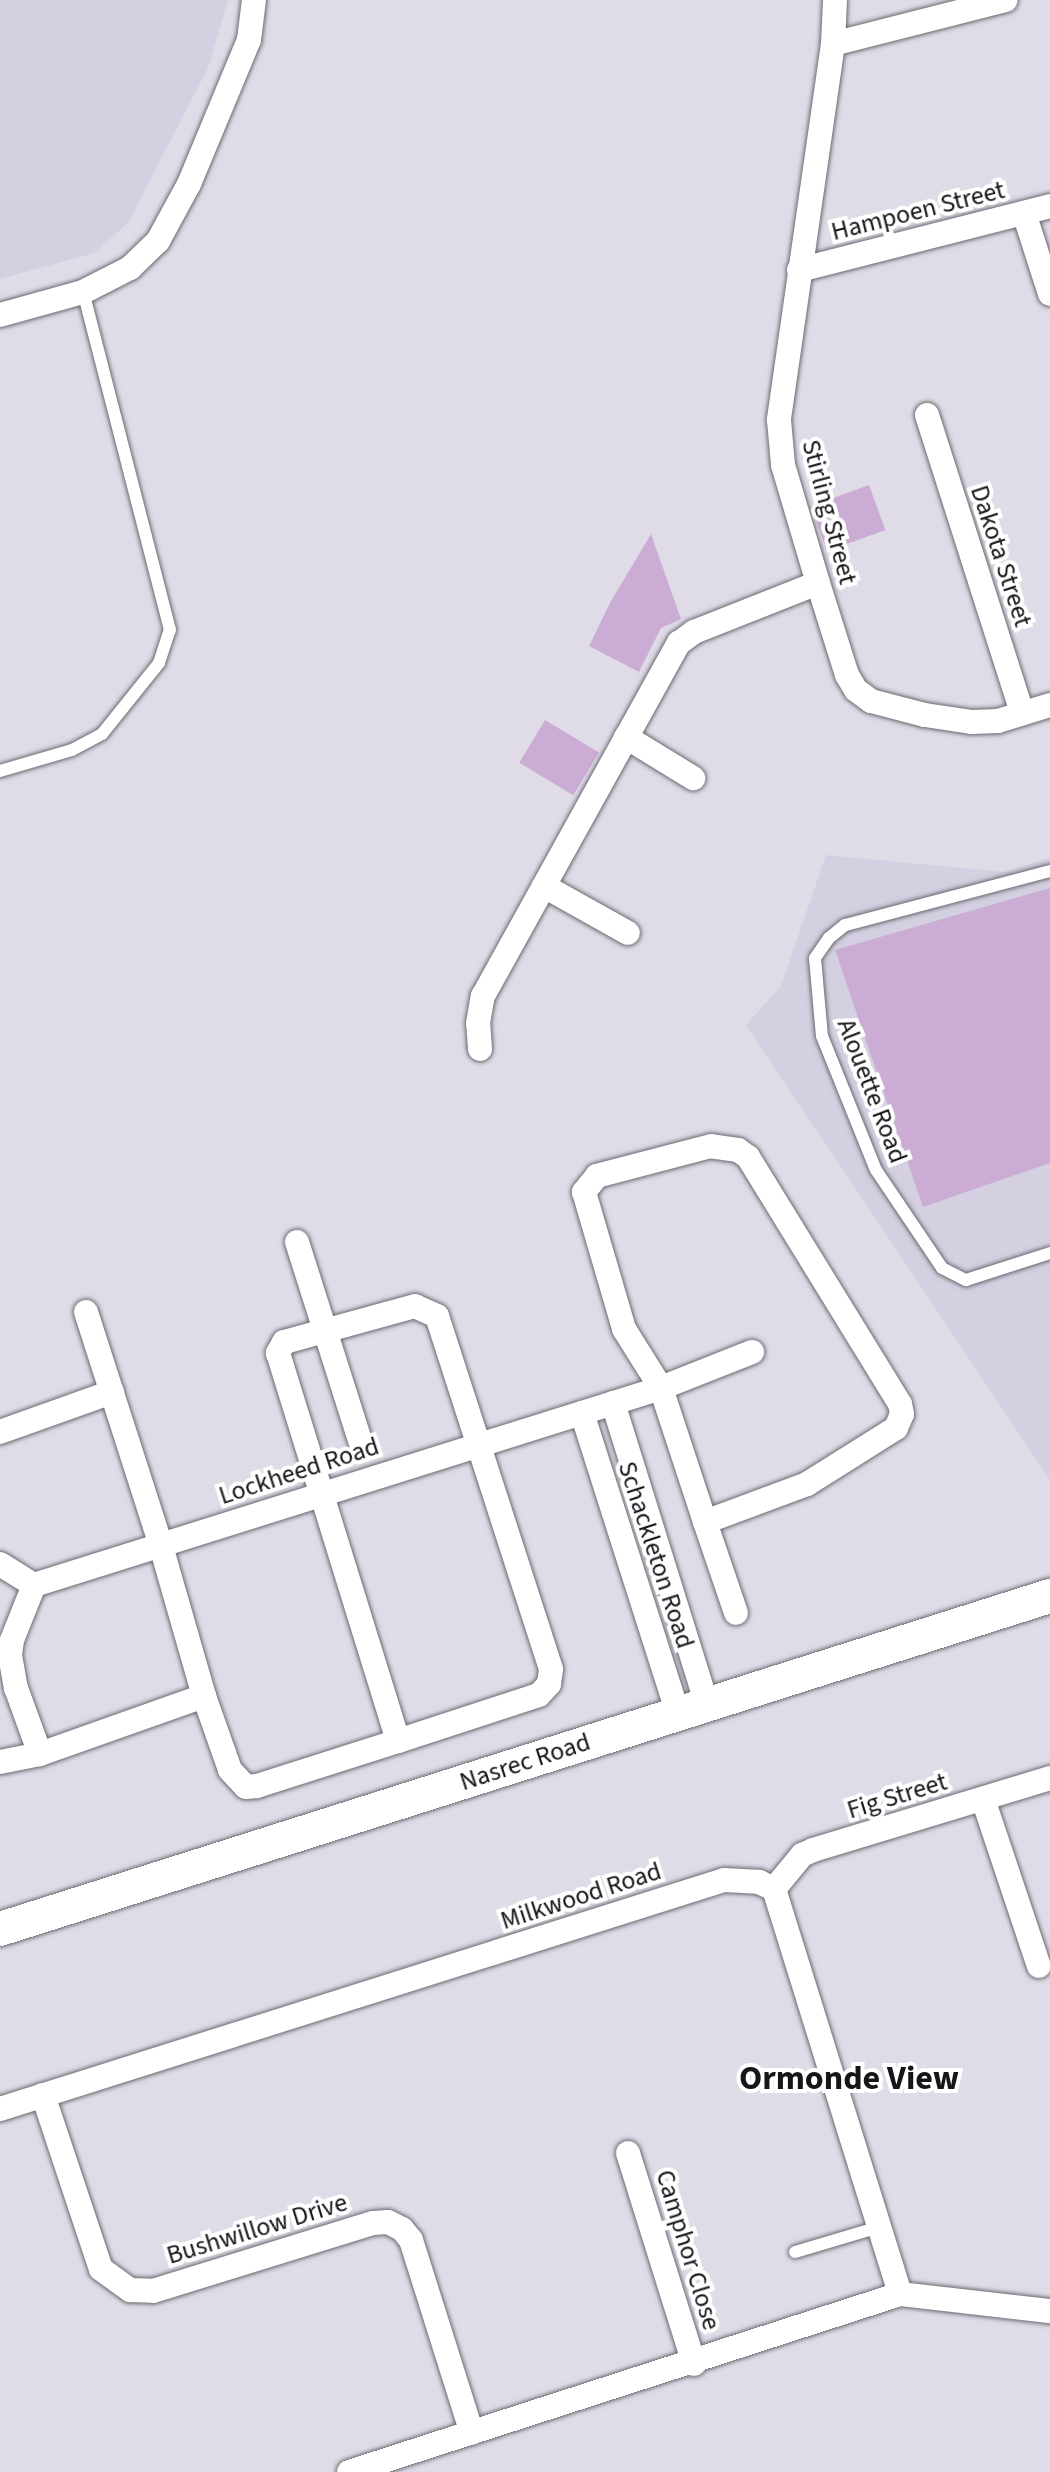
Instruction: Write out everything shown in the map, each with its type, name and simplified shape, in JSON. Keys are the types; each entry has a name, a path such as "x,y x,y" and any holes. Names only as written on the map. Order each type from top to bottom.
{"main road":[{"name":"Nasrec Road","path":"0,1929 1050,1579"},
{"name":"Nasrec Road","path":"0,1910 690,1701 1050,1596"}],"street":[{"path":"0,315 83,292 130,268 158,241 189,184 249,40 254,0"},
{"name":"Stirling Street","path":"835,0 833,44 799,270 779,435 783,465 818,583 847,675 862,695 925,715 972,722 998,721 1050,705"},
{"path":"833,44 992,1"},
{"name":"Hampoen Street","path":"799,270 1050,206"},
{"path":"1024,213 1050,294"},
{"name":"Dakota Street","path":"927,415 1022,713"},
{"path":"480,1049 478,1023 483,996 673,651 685,637 818,583"},
{"path":"626,737 693,778"},
{"path":"544,886 628,933"},
{"path":"705,1522 807,1484 896,1428 902,1414 900,1404 748,1157 738,1150 711,1146 597,1176 585,1187 585,1199 624,1329 661,1388 705,1522 736,1613"},
{"path":"297,1242 360,1441"},
{"path":"86,1312 161,1546 204,1696 230,1770 246,1787 398,1741 539,1695 551,1678 441,1323 430,1310 415,1306 284,1342 278,1353 318,1493 398,1741"},
{"name":"Lockheed Road","path":"34,1585 318,1493 661,1388 752,1352"},
{"path":"0,1432 112,1392"},
{"name":"Schackleton Road","path":"613,1403 659,1547 690,1701"},
{"name":"Schackleton Road","path":"582,1413 628,1557 690,1701"},
{"path":"628,1557 659,1547"},
{"path":"0,1564 34,1585 12,1640 10,1655 16,1688 40,1754"},
{"path":"0,1762 40,1754 204,1696"},
{"name":"Fig Street","path":"774,1889 795,1863 813,1850 1050,1778"},
{"path":"983,1799 1039,1966"},
{"name":"Milkwood Road","path":"0,2109 724,1880 743,1879 774,1889"},
{"path":"774,1889 900,2294"},
{"name":"Bushwillow Drive","path":"43,2095 101,2269 130,2290 153,2291 373,2223 388,2222 402,2229 411,2240 472,2433"},
{"name":"Camphor Close","path":"628,2153 694,2364"},
{"path":"349,2472 694,2364 900,2294 1050,2311"}],"lane":[{"path":"0,771 72,750 102,734 159,663 170,630 83,292"},
{"name":"Alouette Road","path":"1050,871 845,925 829,938 815,958 822,1036 876,1170 942,1268 966,1280 1050,1253"},
{"path":"795,2252 879,2227"}],"shaded area":[{"path":"0,0 228,0 208,68 128,223 94,253 0,279"},
{"path":"826,855 1004,872 1050,858 1050,1480 746,1025 781,986"}],"building":[{"path":"869,485 885,530 827,551 811,506"},
{"path":"651,534 681,619 661,628 639,672 589,646 611,601"},
{"path":"545,720 599,752 573,795 519,763"},
{"path":"1050,888 1050,1163 923,1207 835,950"}],"district":[{"name":"Ormonde View","path":"849,2079"}]}
